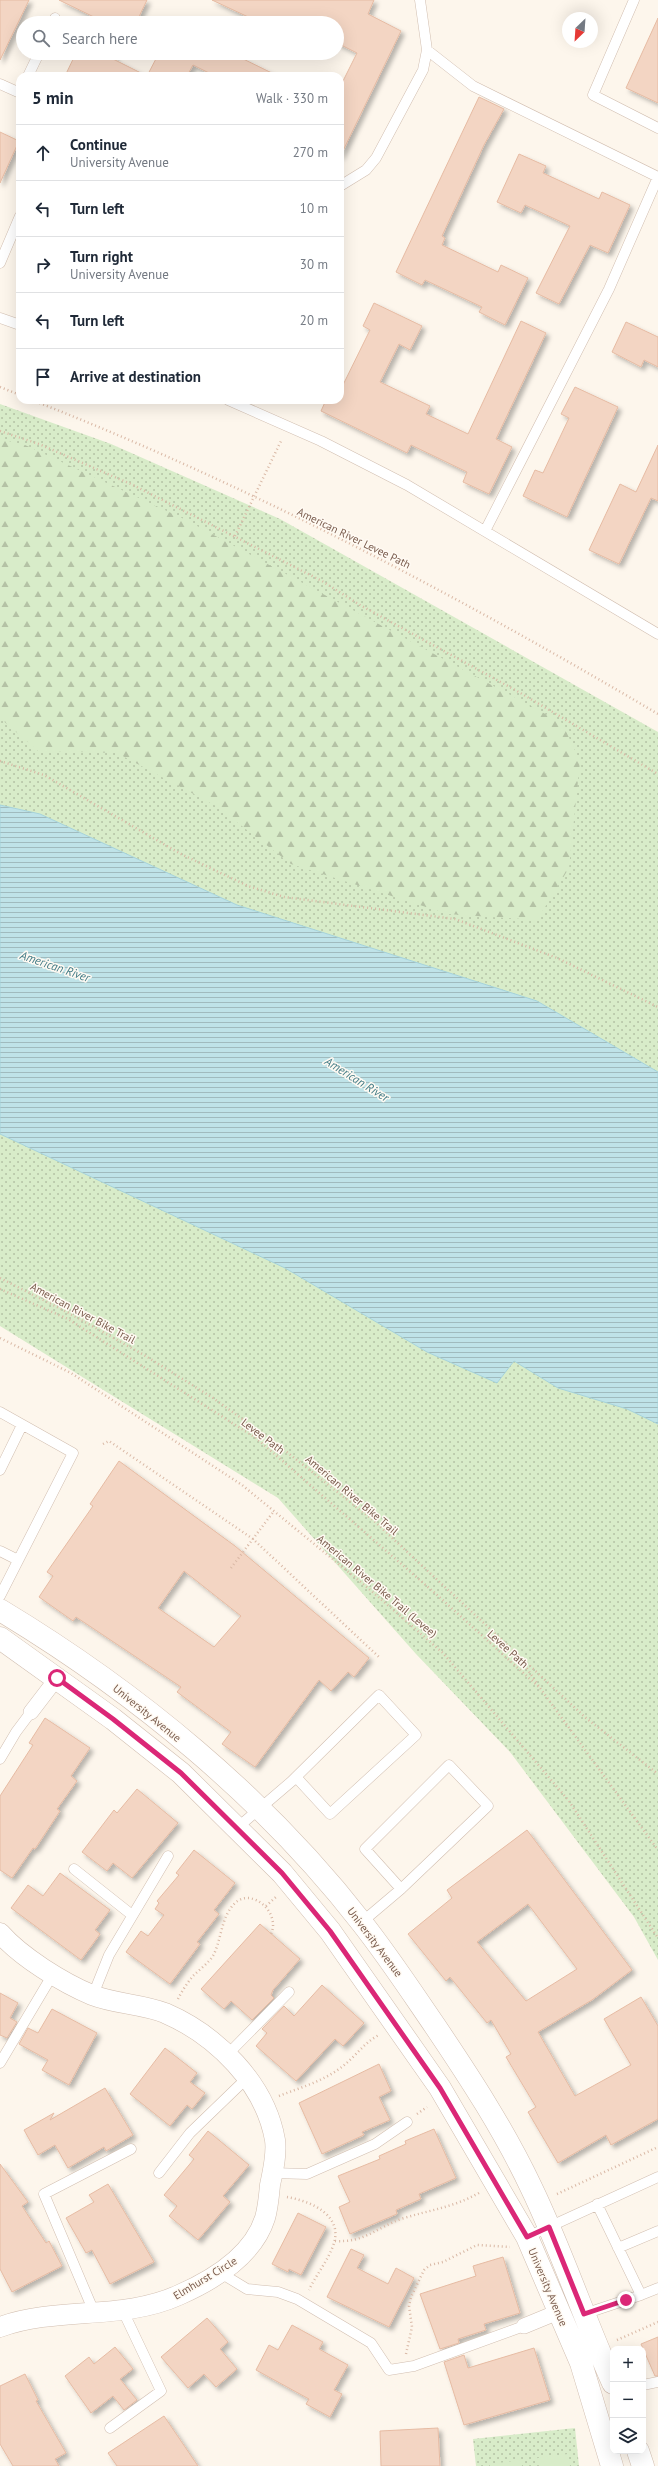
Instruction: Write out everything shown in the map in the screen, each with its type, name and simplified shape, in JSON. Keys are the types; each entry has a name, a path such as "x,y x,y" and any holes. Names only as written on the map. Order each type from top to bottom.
{"street":[{"name":"University Avenue","path":"0,1610 90,1667 213,1765 259,1809 313,1865 362,1922 471,2079 517,2160 549,2227 613,2382"},
{"name":"University Avenue","path":"0,1638 113,1719 181,1773 282,1873 330,1931 370,1985 440,2088 558,2312 581,2363 612,2466"},
{"path":"30,1712 57,1678"},
{"name":"Elmhurst Circle","path":"0,1933 8,1942 53,1974 93,1995 170,2016 197,2029 248,2077 261,2102 275,2142 265,2218 256,2235 236,2261 179,2295 144,2308 123,2312 94,2312 49,2316 15,2322 0,2327"},
{"path":"524,2326 558,2312"},
{"path":"639,2454 643,2466"}],"lane":[{"path":"344,184 366,170 376,158 423,70 427,50 420,0"},
{"path":"634,0 593,95 658,128"},
{"path":"427,50 473,86 658,177 609,289 485,531"},
{"path":"30,72 36,60"},
{"path":"0,84 16,91"},
{"path":"0,262 16,225"},
{"path":"0,318 16,324"},
{"path":"237,404 288,426 407,485 658,634"},
{"path":"0,1412 73,1453 0,1596"},
{"path":"0,1470 22,1425"},
{"path":"0,1551 18,1560"},
{"path":"237,1828 296,1777 379,1695 416,1735 330,1814 296,1777"},
{"path":"0,1759 30,1712"},
{"path":"362,1922 401,1889 488,1806 449,1765 365,1849 401,1889"},
{"path":"93,1995 109,1955 168,1856"},
{"path":"74,1869 132,1915"},
{"path":"0,2063 53,1974"},
{"path":"226,2056 289,1992"},
{"path":"160,2173 190,2133 248,2077"},
{"path":"272,2173 307,2174 375,2144 407,2122"},
{"path":"94,2312 44,2194 131,2149"},
{"path":"521,2241 597,2204 658,2178"},
{"path":"597,2204 641,2295"},
{"path":"618,2248 658,2231"},
{"path":"219,2272 247,2289 278,2292 302,2303 371,2343 389,2370 414,2366 524,2326"},
{"path":"584,2314 658,2288"},
{"path":"110,2428 161,2392 123,2312"},
{"path":"646,2384 658,2382"}],"path":[{"path":"0,388 16,394"},
{"name":"American River Levee Path","path":"42,404 115,433 254,498 443,592 551,651 658,714"},
{"path":"235,536 288,426"},
{"path":"0,430 77,460 235,536 322,581 360,605 523,694 658,774"},
{"path":"0,761 44,775 181,854 248,886 284,897 454,919 557,958 658,1007"},
{"name":"American River Bike Trail","path":"0,1278 67,1312 144,1355 213,1398 273,1441 374,1521 586,1718 658,1774"},
{"name":"Levee Path","path":"0,1289 68,1319 256,1438 436,1594 540,1688"},
{"name":"American River Bike Trail (Levee)","path":"0,1338 71,1373 242,1485 368,1588 443,1653 569,1801 658,1938"},
{"path":"103,1444 109,1441 253,1539 380,1658"},
{"path":"231,1568 274,1511"},
{"name":"Levee Path","path":"515,1651 540,1688 658,1850"},
{"path":"266,1906 278,1896"},
{"path":"170,2016 185,1987 214,1954 230,1909 237,1901 244,1898 254,1900 266,1906 274,1920 275,1926 271,1934"},
{"path":"261,2102 320,2080 339,2069 369,2040 385,2032"},
{"path":"407,2122 429,2106"},
{"path":"554,2196 658,2147"},
{"path":"335,2240 358,2240 398,2220 459,2204 484,2189"},
{"path":"269,2194 309,2203 319,2208 333,2223 335,2240 302,2303"},
{"path":"398,2368 411,2338 411,2297 424,2270 430,2265 443,2262 477,2245 521,2241"},
{"path":"617,2340 658,2322"}],"green space":[{"path":"0,404 111,444 280,519 658,732 658,1072 537,1001 237,905 40,814 0,805"},
{"path":"0,439 25,445 184,519 562,723 580,761 569,868 537,920 448,914 291,864 216,806 117,753 38,751 0,718"},
{"path":"0,1134 285,1268 427,1352 497,1383 514,1361 558,1388 627,1409 658,1424 658,1960 634,1917 510,1752 416,1654 278,1498 0,1326"},
{"path":"575,2428 579,2466 476,2466 473,2439"},
{"path":"568,2454 570,2466 539,2466 537,2458"},
{"path":"521,2460 522,2466 490,2466 490,2464"}],"water":[{"name":"American River","path":"0,805 40,814 237,905 537,1001 658,1072 658,1424 627,1409 558,1388 514,1361 497,1383 427,1352 285,1268 0,1134"}],"building":[{"path":"0,0 29,0 21,16 16,16 16,27 0,60"},
{"path":"59,0 147,0 139,16 92,16"},
{"path":"212,0 374,0 368,14 401,31 344,149 344,79 357,53 344,46 344,16 246,16"},
{"path":"658,18 658,103 626,88"},
{"path":"73,60 115,60 139,72 67,72"},
{"path":"155,60 245,60 270,72 207,72 193,65 189,72 149,72"},
{"path":"479,97 504,109 484,145 442,236 445,238 442,245 498,272 501,265 528,278 505,325 479,312 482,307 425,280 422,285 396,272"},
{"path":"0,132 16,140 16,148 0,183"},
{"path":"519,154 546,166 543,173 599,199 602,192 630,205 608,253 590,245 559,304 536,293 570,226 525,205 521,213 497,202"},
{"path":"374,303 422,326 410,350 399,344 380,382 430,406 426,414 468,434 521,321 546,333 496,439 512,447 489,494 463,482 467,472 411,445 407,453 321,411 324,404 344,404 344,383 370,330 363,326"},
{"path":"626,322 658,337 658,367 644,360 641,367 612,352"},
{"path":"575,387 618,407 567,517 523,496 535,470 543,473 569,418 561,414"},
{"path":"658,445 658,501 651,498 619,564 589,550 620,484 636,492"},
{"path":"119,1461 235,1546 369,1658 354,1677 348,1672 331,1691 319,1680 255,1767 222,1744 231,1732 177,1692 181,1687 76,1617 73,1621 39,1597 53,1576 47,1572 93,1506 90,1504","holes":["184,1571 241,1616 214,1647 158,1608"]},
{"path":"45,1718 90,1748 71,1776 77,1781 57,1809 60,1811 35,1849 33,1848 12,1878 0,1870 0,1796 33,1745 29,1743"},
{"path":"137,1789 178,1823 132,1878 113,1863 107,1871 82,1852 114,1810 117,1813"},
{"path":"527,1830 632,1970 592,2000 538,2032 575,2096 631,2065 604,2019 641,1997 658,2026 658,2119 611,2145 606,2135 558,2163 528,2112 536,2107 506,2057 511,2054 491,2020 487,2023 450,1977 446,1981 408,1934 452,1898 447,1890","holes":["528,1904 577,1969 526,2001 477,1942"]},
{"path":"194,1850 235,1883 214,1910 219,1914 197,1942 200,1944 170,1984 126,1952 141,1931 148,1936 164,1915 155,1909 159,1903 157,1901 179,1875 176,1873"},
{"path":"60,1873 110,1910 95,1930 100,1934 81,1960 11,1908 28,1885 43,1896"},
{"path":"260,1924 300,1959 273,1990 271,1995 274,1998 252,2020 231,2001 224,2009 201,1989"},
{"path":"322,1985 364,2023 343,2046 335,2039 296,2081 256,2046 267,2033 262,2029 284,2006 294,2016"},
{"path":"0,1993 18,2003 10,2018 17,2022 7,2038 0,2035"},
{"path":"52,2009 97,2033 69,2085 42,2070 48,2060 19,2044 28,2028 38,2033"},
{"path":"165,2048 197,2073 190,2082 205,2093 192,2109 187,2105 170,2126 130,2094"},
{"path":"379,2064 391,2091 379,2097 390,2120 362,2132 364,2135 322,2154 299,2103"},
{"path":"105,2088 133,2135 106,2151 104,2147 68,2168 55,2145 38,2155 24,2130 54,2113 50,2120"},
{"path":"434,2129 456,2178 419,2194 421,2199 396,2210 397,2214 350,2234 339,2207 350,2202 338,2176 380,2159 379,2156 406,2144 405,2141"},
{"path":"208,2131 249,2165 223,2196 230,2202 198,2240 169,2216 177,2206 164,2195 194,2159 189,2155"},
{"path":"0,2164 28,2202 22,2206 46,2243 49,2241 62,2266 12,2292 0,2269"},
{"path":"108,2184 154,2262 110,2284 92,2250 86,2253 66,2218 94,2202 89,2195"},
{"path":"298,2213 326,2227 301,2275 289,2269 288,2272 272,2264"},
{"path":"351,2249 364,2255 357,2268 388,2284 396,2268 414,2278 389,2327 327,2297"},
{"path":"503,2257 520,2313 484,2324 486,2330 458,2339 459,2343 440,2349 420,2294 476,2276 473,2266"},
{"path":"207,2318 228,2342 220,2349 237,2369 216,2387 204,2374 188,2388 161,2357"},
{"path":"292,2325 323,2342 319,2349 348,2365 334,2390 342,2394 330,2417 306,2404 309,2399 256,2370 269,2345 278,2350"},
{"path":"658,2337 658,2376 655,2376 646,2355 646,2346 642,2346 641,2344"},
{"path":"115,2347 133,2369 120,2379 137,2400 124,2410 113,2396 91,2413 65,2376 89,2357 94,2364"},
{"path":"534,2348 550,2400 464,2425 444,2362 464,2355 468,2368"},
{"path":"25,2374 38,2400 36,2401 66,2453 55,2459 59,2466 13,2466 0,2444 0,2386"},
{"path":"164,2416 198,2466 117,2466 108,2453"},
{"path":"438,2428 440,2466 381,2466 380,2431"}],"route":[{"path":"57,1678 113,1719 181,1773 282,1873 330,1931 370,1985 440,2088 482,2156 527,2237 549,2227 584,2314 626,2300"}]}
